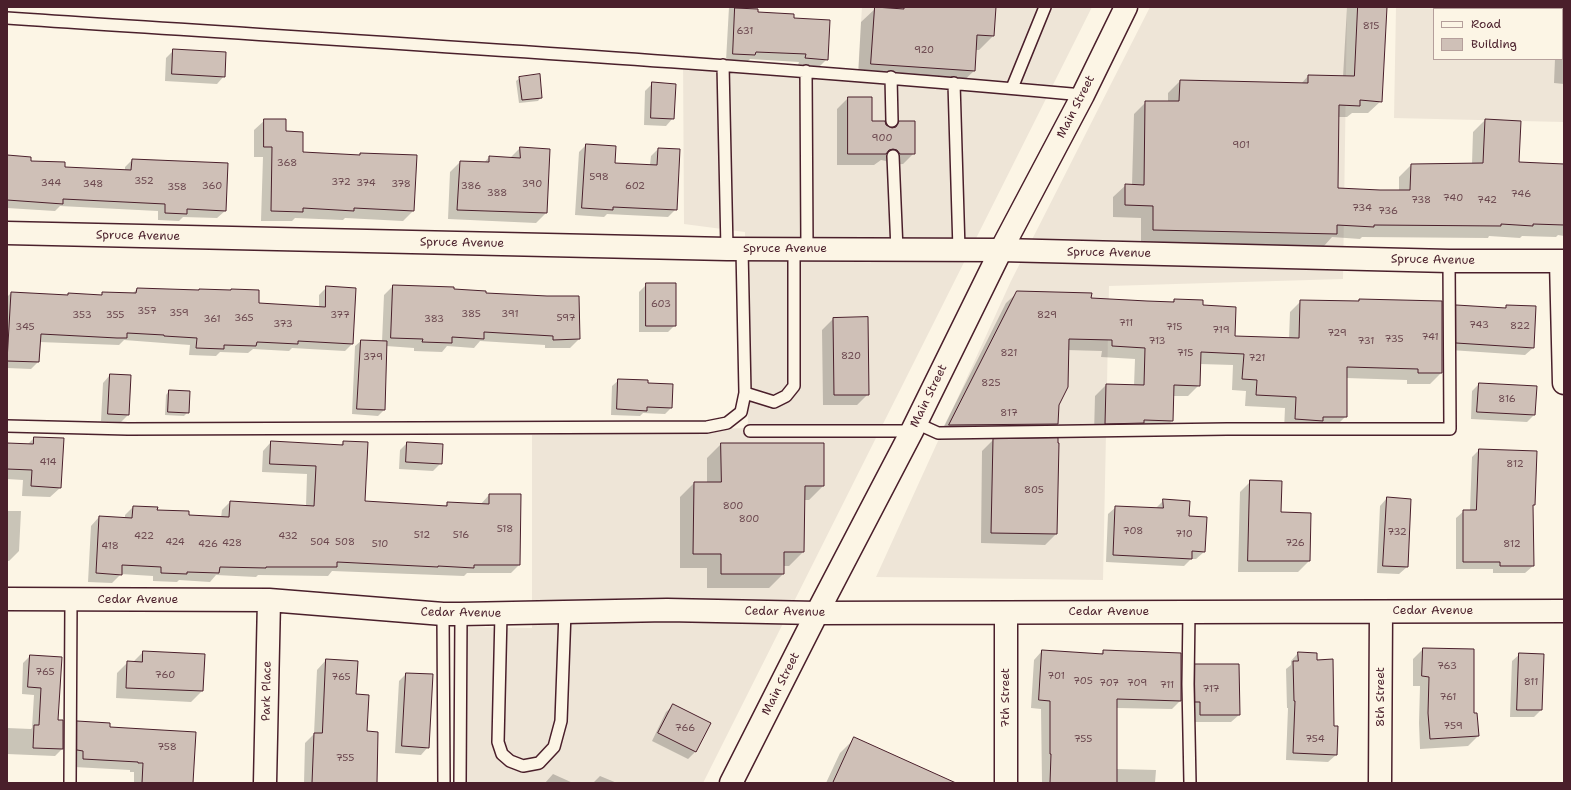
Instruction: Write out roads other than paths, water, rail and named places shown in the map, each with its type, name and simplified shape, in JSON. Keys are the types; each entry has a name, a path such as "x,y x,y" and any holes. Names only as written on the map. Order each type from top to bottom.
{"street":[{"name":"Main Street","path":"731,783 817,613 914,427 1001,250 1083,95 1126,7"},
{"name":"Spruce Avenue","path":"7,233 735,249 1001,250 1449,260 1563,260"},
{"path":"1563,260 1564,383"},
{"name":"Cedar Avenue","path":"7,599 269,600 452,614 667,610 817,613 1564,611"},
{"name":"Park Place","path":"265,783 269,600"},
{"name":"8th Street","path":"1380,783 1381,612"},
{"name":"7th Street","path":"1006,613 1006,783"}],"lane":[{"path":"1012,88 1045,7"},
{"path":"7,18 806,71 1083,95"},
{"path":"7,426 128,429 707,427 727,423 741,412 744,393 722,65"},
{"path":"744,393 774,402 786,396 794,386 801,249 806,71"},
{"path":"891,78 892,121"},
{"path":"954,83 958,250"},
{"path":"892,156 897,250"},
{"path":"750,431 914,427 938,433 1227,429 1450,429 1449,260"},
{"path":"70,783 71,600"},
{"path":"501,614 498,742 502,754 510,761 523,766 539,763 554,747 561,721 565,612"},
{"path":"1189,612 1188,684 1190,783"},
{"path":"444,783 452,614"},
{"path":"452,614 460,783"}]}
